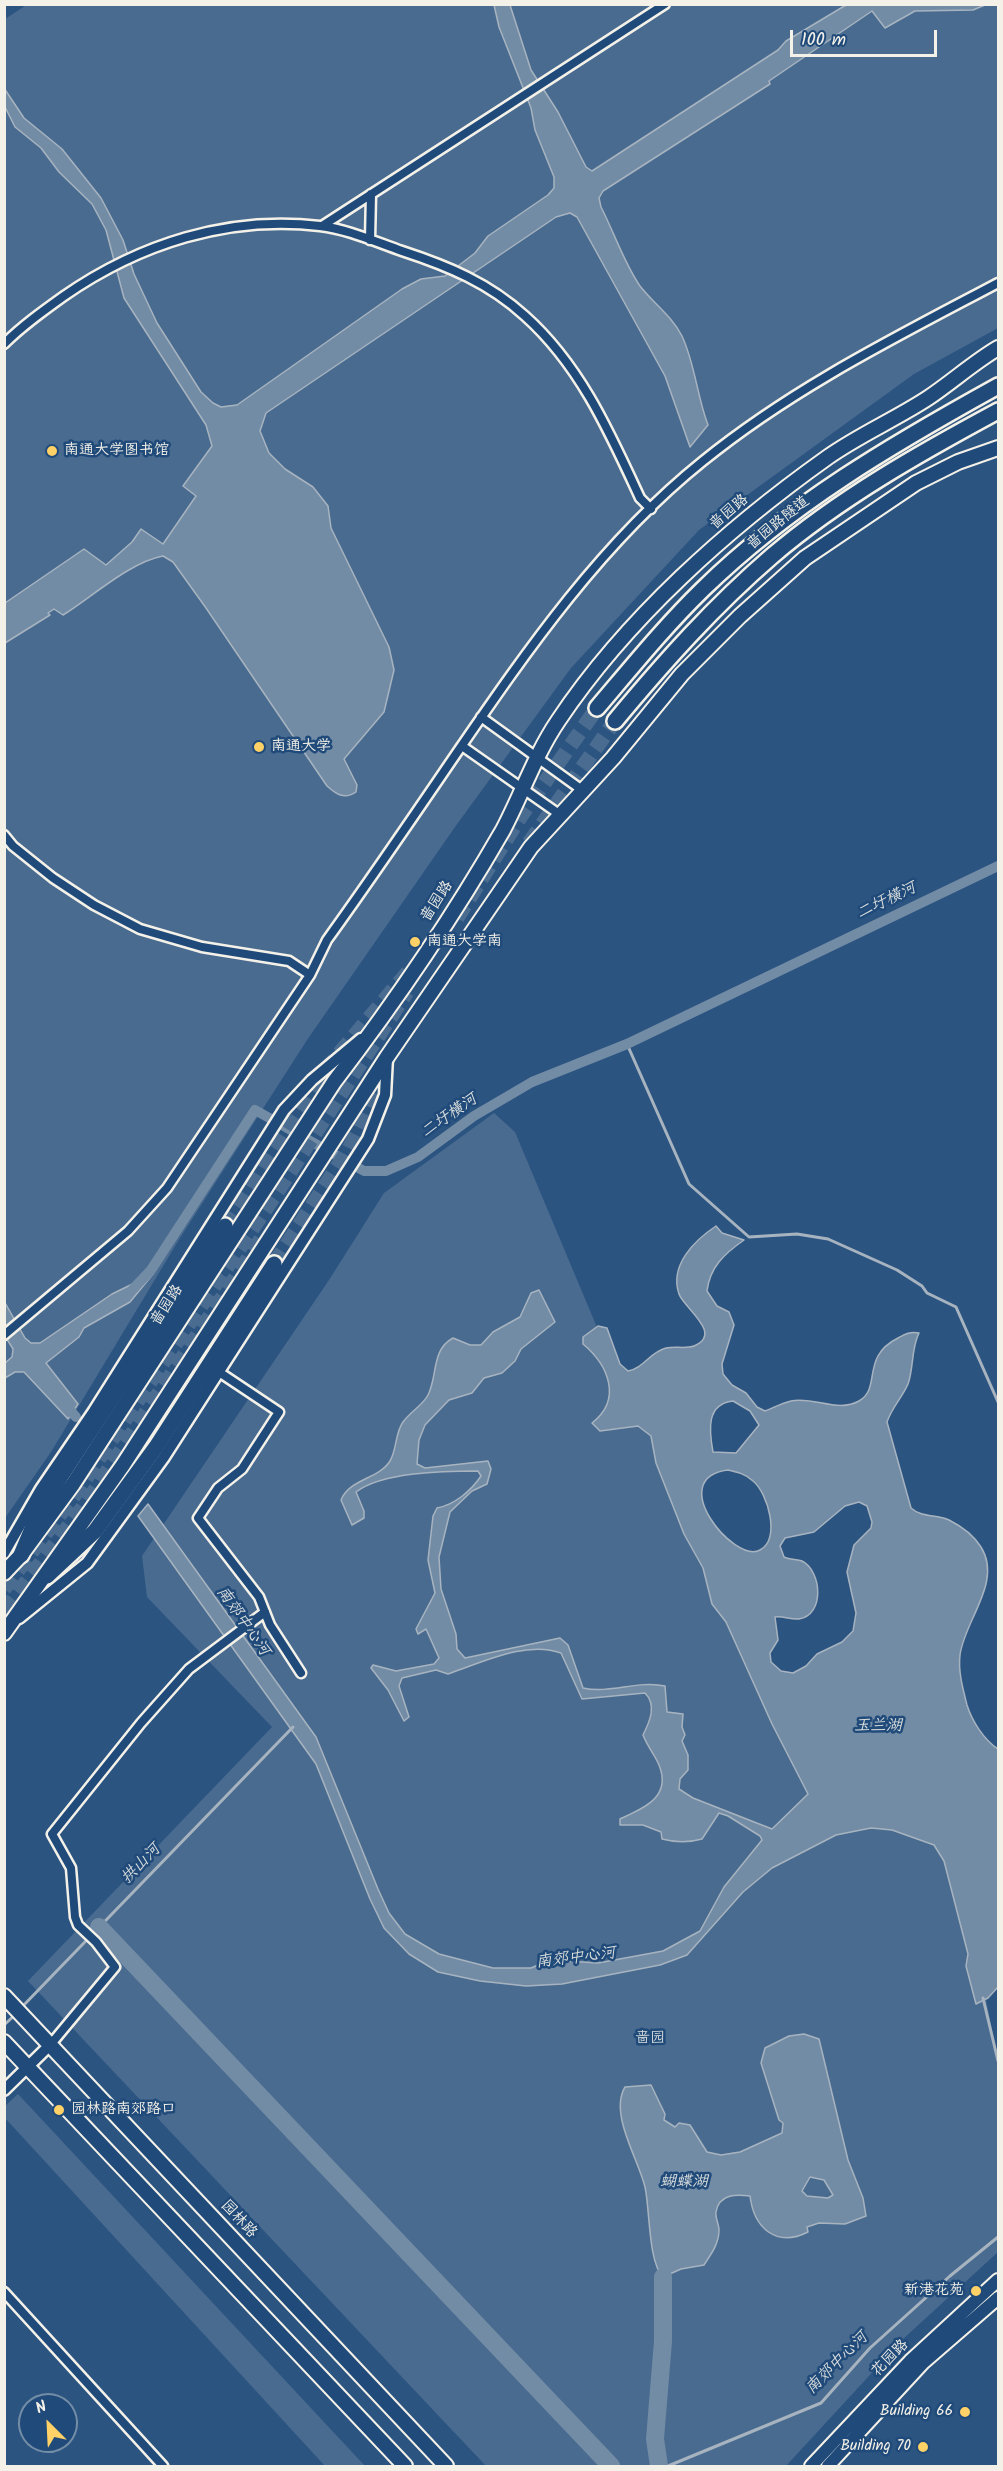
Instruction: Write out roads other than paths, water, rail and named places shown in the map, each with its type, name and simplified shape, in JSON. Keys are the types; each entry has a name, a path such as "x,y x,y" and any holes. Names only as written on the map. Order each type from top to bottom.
{"highway":[{"path":"915,432 999,377"},
{"name":"啬园路隧道","path":"597,708 702,589 761,536 813,497 915,432 999,386"},
{"name":"啬园路隧道","path":"615,721 668,657 774,555 884,476 999,411"},
{"path":"948,438 999,420"},
{"path":"21,1556 42,1505 225,1226"},
{"path":"47,1576 95,1531 156,1447 274,1264"}],"main road":[{"name":"啬园路","path":"4,1573 21,1556 73,1484 334,1082 381,1020 469,885 524,788 556,723 608,657 655,604 743,522 830,456 928,398 999,348"},
{"path":"9,1628 123,1465 387,1057 531,847 613,758 682,674 740,616 805,558 916,483 958,462 999,448"},
{"name":"园林路","path":"4,1996 447,2466"},
{"path":"4,2042 405,2466"},
{"name":"花园路","path":"811,2466 910,2361 999,2280"},
{"name":"花园路","path":"828,2466 923,2363 999,2298"}],"street":[{"path":"322,226 665,4"},
{"path":"370,240 371,194"},
{"path":"4,344 42,313 108,267 136,254 198,233 244,226 322,226 453,268 473,278 526,316 567,363 598,409 640,498 651,509"},
{"path":"4,1335 128,1231 167,1188 310,975 327,940 521,658 571,595 651,509 701,462 828,374 923,320 999,283"},
{"path":"481,717 582,790"},
{"path":"462,746 559,814"},
{"path":"4,835 13,846 53,878 94,905 140,929 202,947 289,961 310,975"},
{"path":"4,1553 41,1489 101,1401 284,1110 312,1080 381,1020"},
{"path":"9,1628 87,1563 164,1457 368,1139 385,1095 387,1057"},
{"path":"219,1372 279,1412 242,1469 218,1488 198,1518 259,1597 270,1625 301,1673"},
{"path":"4,2090 51,2044 115,1968 96,1942 78,1925 71,1868 52,1834 141,1723 189,1669 265,1612"},
{"path":"4,2292 164,2466"}],"water":[{"path":"494,5 510,5 531,70 558,112 586,167 592,171 778,50 786,41 846,5 985,5 973,10 915,11 885,28 872,11 769,81 770,84 603,191 599,198 601,207 629,267 640,286 673,322 686,347 708,425 690,447 665,376 577,217 570,213 556,217 266,413 260,431 269,453 285,469 313,487 328,506 331,528 389,647 394,670 384,712 344,759 357,785 356,792 344,796 337,794 327,786 206,608 173,562 163,556 138,565 63,615 54,609 48,613 50,615 5,643 5,603 84,549 106,565 132,542 141,529 163,544 196,496 183,486 212,446 206,425 124,298 106,230 92,204 59,172 41,148 15,127 5,107 4,88 24,118 62,149 101,198 123,240 134,274 157,323 201,392 221,407 237,405 402,289 421,279 445,276 475,253 488,236 548,195 554,188 554,177 535,130 531,108 499,27"},
{"name":"玉兰湖","path":"716,1226 722,1233 744,1240 719,1262 711,1275 707,1291 717,1306 729,1312 734,1325 722,1364 723,1374 732,1385 746,1393 757,1407 765,1411 799,1400 834,1405 859,1401 866,1395 875,1363 886,1346 906,1334 919,1333 908,1384 887,1422 911,1508 920,1513 949,1520 963,1528 981,1547 987,1560 988,1574 985,1588 960,1655 961,1680 969,1711 983,1735 998,1749 998,1987 988,1998 976,2004 966,1966 968,1954 944,1861 934,1845 892,1830 871,1828 836,1835 772,1868 743,1892 687,1955 660,1965 562,1984 526,1986 480,1981 438,1972 409,1954 384,1928 370,1899 316,1764 138,1516 148,1504 316,1737 378,1889 389,1913 405,1934 439,1954 493,1968 531,1968 550,1960 598,1963 663,1951 700,1931 724,1887 762,1840 760,1836 719,1813 702,1839 692,1841 678,1842 662,1839 661,1832 643,1825 620,1825 620,1819 653,1800 662,1785 659,1765 643,1735 650,1719 651,1703 645,1693 582,1699 561,1653 533,1649 519,1651 448,1674 436,1670 402,1678 399,1686 409,1717 404,1721 388,1690 371,1668 373,1665 396,1671 434,1664 439,1658 426,1629 418,1634 416,1629 435,1593 428,1560 433,1516 437,1508 450,1504 462,1496 481,1476 478,1471 431,1472 381,1480 367,1485 356,1492 364,1511 364,1518 352,1525 341,1500 350,1488 379,1472 390,1461 400,1426 428,1395 438,1356 446,1343 453,1338 470,1345 481,1345 493,1332 520,1317 531,1293 539,1290 555,1322 521,1349 515,1361 502,1373 484,1378 472,1393 449,1400 425,1425 419,1440 417,1464 425,1468 488,1461 491,1469 487,1484 472,1491 450,1512 439,1557 441,1589 456,1634 457,1649 465,1658 560,1638 568,1645 583,1688 665,1686 667,1712 683,1714 682,1727 685,1735 682,1741 688,1755 688,1770 680,1779 679,1789 693,1798 772,1829 808,1794 772,1724 726,1622 712,1604 703,1568 684,1534 656,1463 651,1436 638,1426 600,1431 592,1423 602,1414 607,1403 608,1382 599,1362 583,1344 583,1337 598,1326 607,1328 620,1364 628,1371 638,1367 660,1350 669,1347 691,1347 702,1341 705,1335 703,1328 679,1294 678,1273 681,1263 692,1246","holes":["733,1401 750,1411 759,1425 736,1453 713,1452 711,1419 718,1407","728,1470 747,1477 758,1487 767,1505 771,1527 770,1537 760,1550 749,1551 735,1545 710,1518 703,1503 702,1488 710,1476","859,1502 867,1506 872,1522 871,1528 854,1545 847,1572 856,1613 853,1631 842,1642 817,1654 806,1666 793,1673 781,1671 771,1662 770,1653 778,1640 775,1617 799,1619 807,1616 817,1602 818,1592 814,1574 809,1566 802,1561 784,1557 780,1546 785,1538 814,1532 845,1506"]},
{"path":"153,1274 130,1302 84,1328 79,1337 46,1363 78,1404 68,1419 24,1372 15,1372 5,1378 5,1363 12,1357 13,1349 5,1336 4,1301 25,1338 31,1343 40,1343 112,1294"},
{"name":"蝴蝶湖","path":"804,2034 819,2039 848,2160 863,2198 866,2216 845,2224 819,2223 807,2227 808,2232 786,2238 768,2232 762,2226 752,2207 750,2196 729,2196 724,2198 718,2206 716,2214 718,2240 704,2265 681,2269 663,2277 658,2270 652,2248 645,2187 622,2123 621,2098 625,2087 651,2085 665,2114 664,2120 675,2127 679,2123 690,2125 707,2152 721,2155 740,2152 782,2133 783,2123 779,2120 761,2063 765,2048 789,2036","holes":["810,2177 824,2180 833,2195 828,2198 807,2196 802,2191"]}],"waterway":[{"name":"二圩横河","path":"133,1289 151,1270 255,1110 364,1171 386,1171 418,1157 474,1116 532,1082 627,1044 998,866"},
{"path":"627,1044 689,1184 749,1237 797,1234 828,1239 897,1270 922,1286 927,1293 956,1307 998,1402"},
{"path":"63,1402 76,1417"},
{"name":"拱山河","path":"20,2009 293,1727"},
{"path":"99,1927 611,2466"},
{"name":"南郊中心河","path":"983,1998 998,2061"},
{"name":"拱山河","path":"4,2025 16,2014"},
{"name":"南郊中心河","path":"668,2466 821,2403 870,2348 950,2276 998,2237"},
{"path":"659,2466 655,2439 663,2341 663,2277"}],"tunnel":[{"path":"457,918 521,816 597,708"},
{"path":"529,843 615,721"},
{"path":"225,1226 322,1074 408,972"},
{"path":"4,1589 76,1493 407,992"},
{"path":"274,1264 349,1149 389,1067"},
{"path":"4,1611 87,1502 263,1236"}],"place":[{"name":"南通大学图书馆","path":"52,451"},
{"name":"南通大学","path":"259,747"},
{"name":"南通大学南","path":"415,942"},
{"name":"园林路南郊路口","path":"59,2110"},
{"name":"新港花苑","path":"976,2291"},
{"name":"Building 66","path":"965,2412"},
{"name":"Building 70","path":"923,2447"}],"park label":[{"name":"啬园","path":"650,2039"}]}
